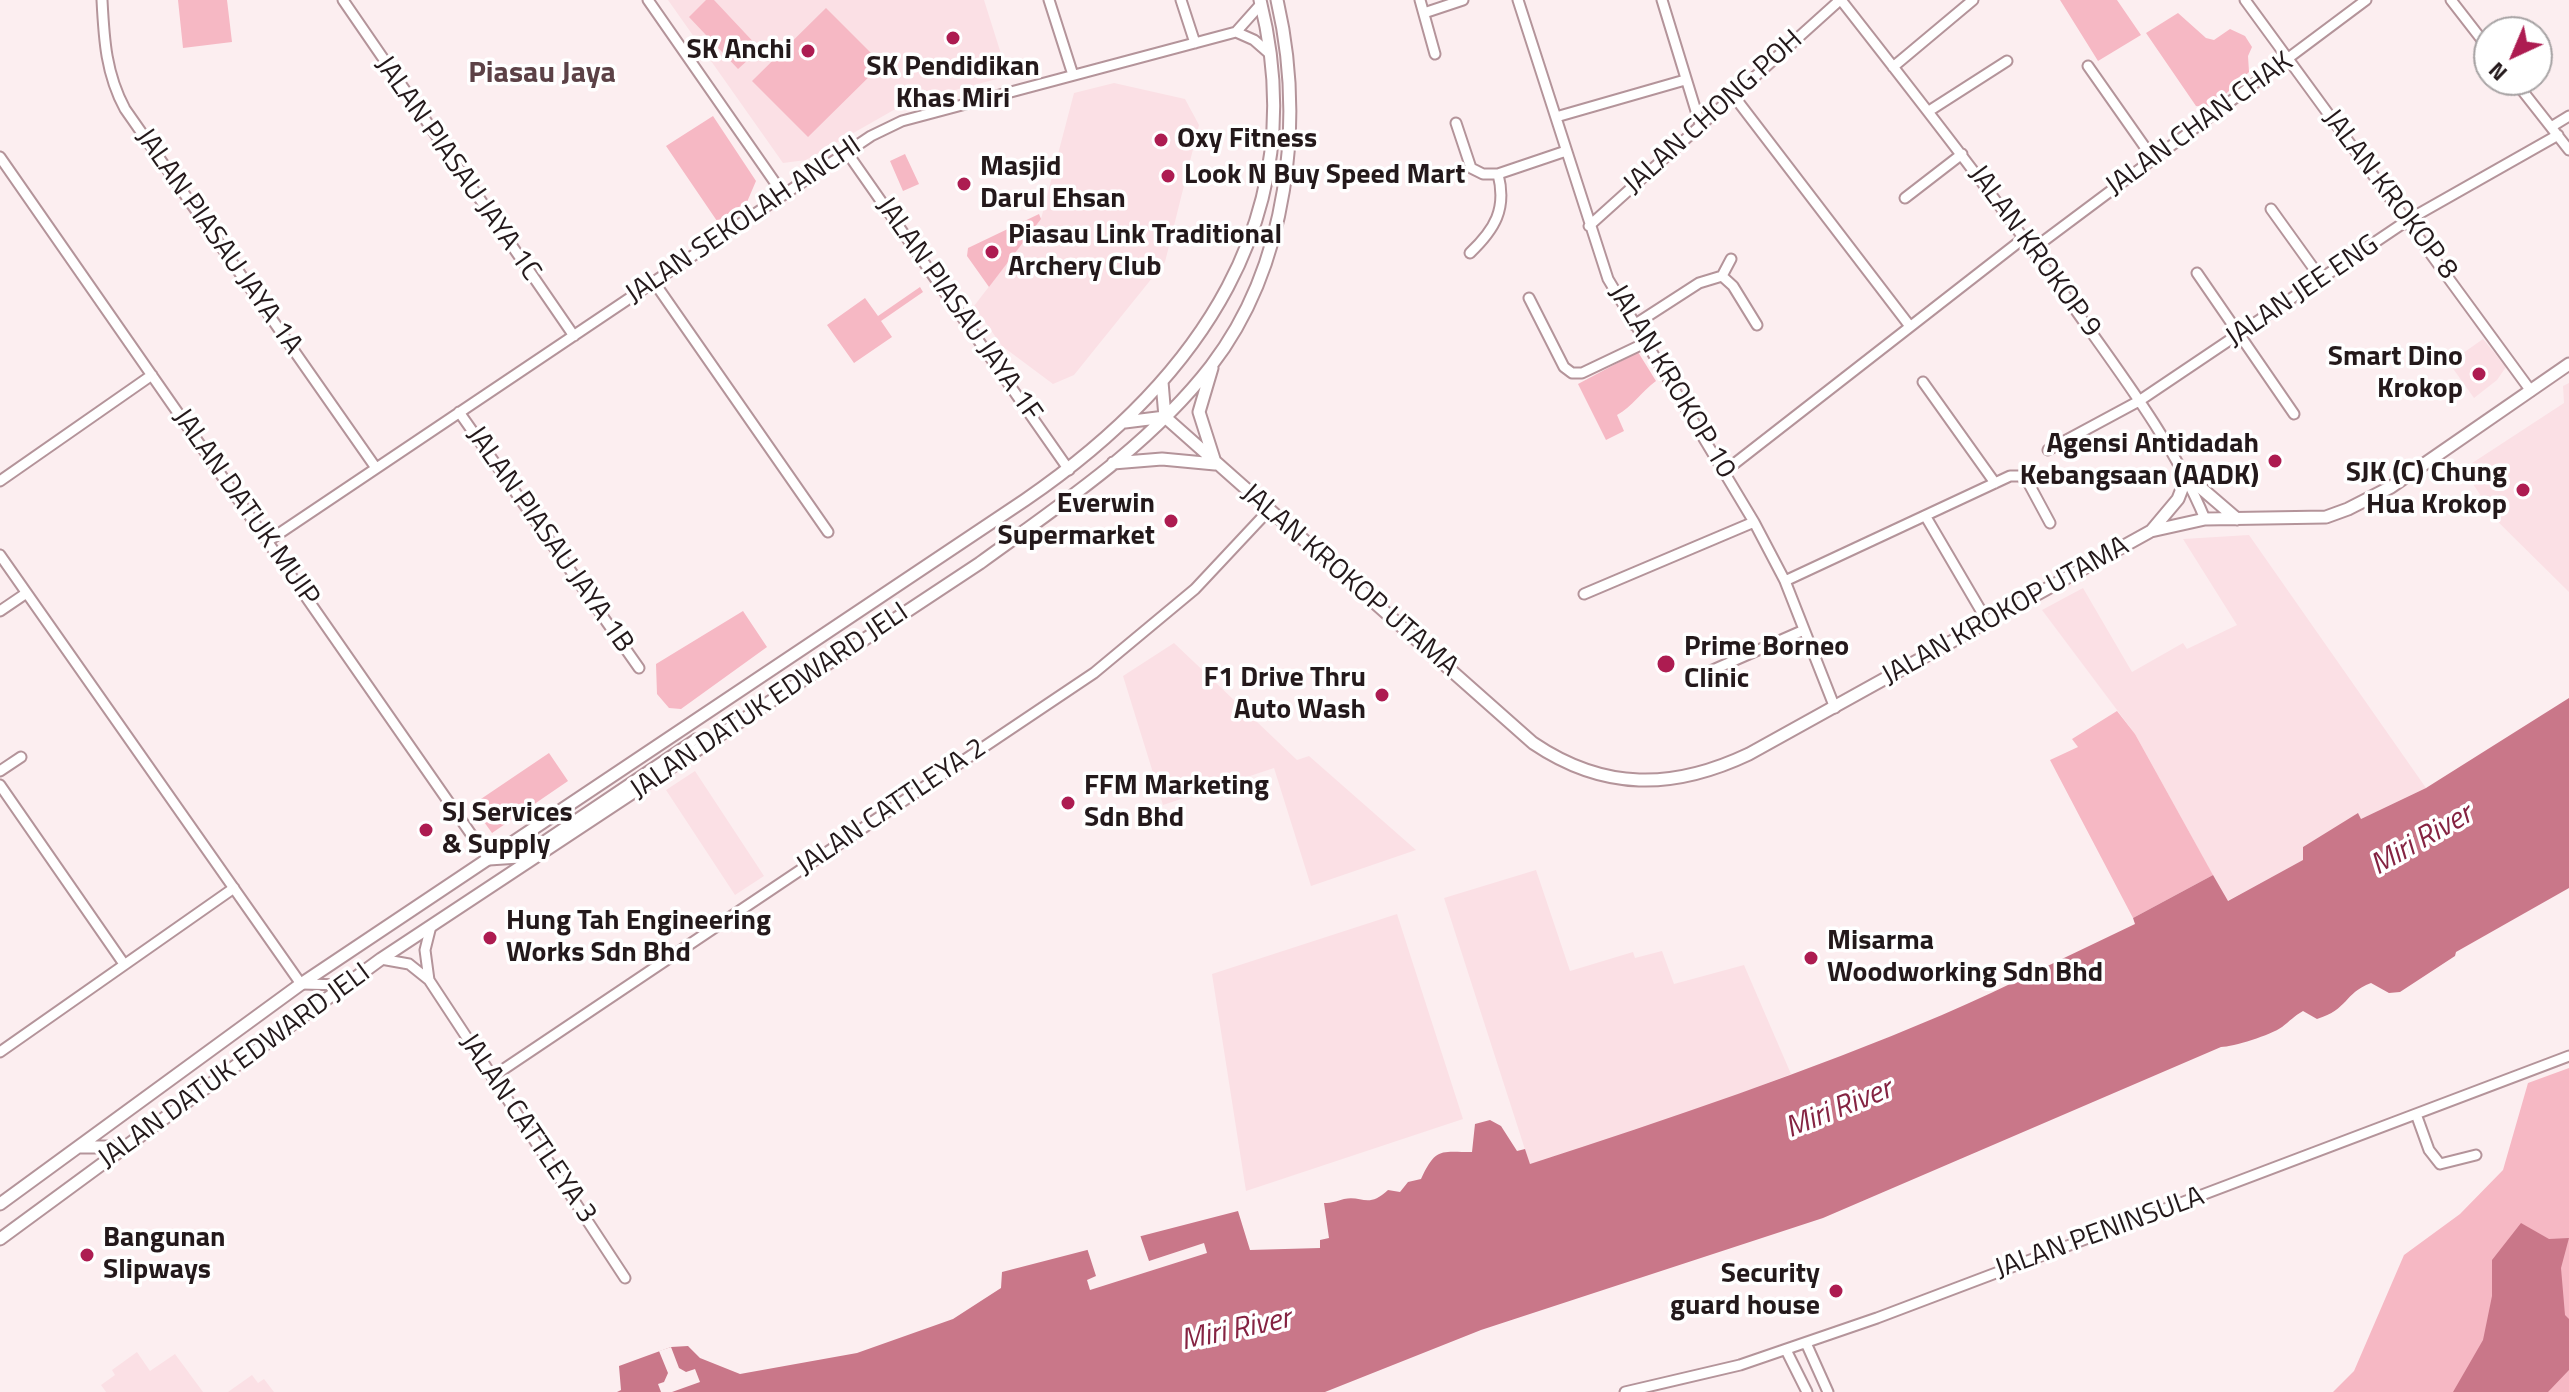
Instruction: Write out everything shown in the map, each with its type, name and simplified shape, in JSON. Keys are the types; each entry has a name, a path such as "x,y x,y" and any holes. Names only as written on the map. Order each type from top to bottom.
{"street":[{"name":"JALAN PIASAU JAYA 1A","path":"102,0 105,54 112,84 125,109 376,468"},
{"name":"JALAN PIASAU JAYA 1C","path":"343,0 574,336"},
{"path":"648,0 783,194"},
{"path":"1049,0 1073,75"},
{"path":"1181,0 1195,43"},
{"name":"JALAN DATUK EDWARD JELI","path":"0,1239 381,959 980,563 1113,463 1165,417 1213,364 1247,304 1266,255 1281,200 1290,107 1284,30 1277,0"},
{"path":"1420,0 1435,54"},
{"path":"1424,13 1463,0"},
{"name":"JALAN KROKOP 10","path":"1518,0 1608,279 1754,522 1785,581 1835,708"},
{"path":"1662,0 1700,124"},
{"name":"JALAN KROKOP 9","path":"1840,0 2033,249 2187,476 2205,519"},
{"name":"JALAN CHONG POH","path":"1589,226 1840,0"},
{"path":"1893,67 1973,0"},
{"name":"JALAN KROKOP 8","path":"2245,0 2531,391"},
{"name":"JALAN CHAN CHAK","path":"2033,249 2366,0"},
{"path":"2451,0 2473,28"},
{"path":"1260,2 1236,32 1254,40 1270,54"},
{"name":"JALAN DATUK EDWARD JELI","path":"0,1204 301,984 1069,470 1125,422 1190,351 1220,305 1256,224 1269,169 1273,93 1270,54 1260,2"},
{"name":"JALAN SEKOLAH ANCHI","path":"268,541 846,151 902,121 1236,32"},
{"path":"1929,111 2007,61"},
{"path":"2088,66 2154,160"},
{"path":"1556,117 1685,80"},
{"path":"1733,95 1909,325"},
{"path":"2527,96 2569,150"},
{"name":"JALAN JEE ENG","path":"2048,450 2139,401 2408,220 2554,131 2569,116"},
{"path":"1456,123 1471,168 1483,174 1498,174 1566,151"},
{"name":"JALAN PIASAU JAYA 1F","path":"846,151 1069,470"},
{"path":"1905,198 1962,154"},
{"name":"JALAN DATUK MUIP","path":"0,157 489,860"},
{"path":"1470,253 1490,234 1498,219 1502,191 1498,174"},
{"path":"2271,209 2322,280"},
{"path":"1725,471 2024,238"},
{"path":"1634,325 1699,283 1722,276 1731,259"},
{"path":"2197,273 2294,414"},
{"path":"1722,276 1733,286 1757,325"},
{"path":"654,282 828,532"},
{"path":"1529,298 1564,367 1572,373 1582,373 1645,343"},
{"path":"1113,463 1162,459 1216,464 1199,412 1213,364"},
{"name":"JALAN KROKOP UTAMA","path":"1165,417 1533,743 1558,760 1608,776 1655,781 1702,775 1835,708 2151,531 2205,519 2326,517 2348,509 2391,487 2569,364"},
{"path":"0,481 152,375"},
{"path":"1125,422 1165,417 1162,382"},
{"path":"1923,382 1995,483"},
{"name":"JALAN PIASAU JAYA 1B","path":"459,412 639,668"},
{"path":"1785,581 1995,483 2020,476 2029,484 2050,523"},
{"path":"2151,531 2178,499 2187,476 2237,519"},
{"name":"JALAN CATTLEYA 2","path":"492,1077 1094,673 1195,589 1269,510"},
{"path":"1926,517 1987,621"},
{"path":"1584,594 1754,522"},
{"path":"0,555 301,984 346,985"},
{"path":"0,611 25,594"},
{"path":"1692,679 1804,630"},
{"path":"489,860 519,858 696,739 724,733"},
{"path":"0,771 21,757"},
{"path":"0,785 124,964"},
{"path":"0,1051 234,888"},
{"path":"429,980 425,950 431,926"},
{"name":"JALAN CATTLEYA 3","path":"381,959 409,964 429,980 625,1278"},
{"name":"JALAN PENINSULA","path":"1625,1392 1740,1365 1806,1343 2569,1056"},
{"path":"2416,1114 2429,1150 2440,1164 2476,1155"},
{"path":"79,1147 124,1147"},
{"path":"1806,1343 1828,1392"},
{"path":"1786,1350 1807,1392"}],"shaded area":[{"path":"178,0 227,0 232,42 183,48"},
{"name":"SK Anchi","path":"668,0 984,0 1008,76 906,103 806,160 783,163"},
{"path":"706,0 714,0 760,49 738,69 689,17"},
{"path":"2060,0 2117,0 2141,35 2098,61"},
{"path":"826,8 882,64 808,137 752,81"},
{"path":"2178,13 2206,38 2214,40 2230,29 2245,36 2252,47 2248,56 2249,72 2211,108 2196,106 2146,33"},
{"path":"1114,83 1185,99 1199,125 1165,262 1074,375 1053,384 1002,346 974,306 1041,219 1074,93"},
{"path":"713,116 756,181 747,202 717,221 666,146"},
{"path":"905,154 919,184 903,191 890,161"},
{"name":"Piasau Link Traditional Archery Club","path":"1039,214 1041,219 989,287 967,256 968,248"},
{"path":"920,287 923,292 881,321 892,337 854,363 827,325 865,298 878,316"},
{"name":"Smart Dino Krokop","path":"2483,339 2506,367 2497,380 2474,398 2449,363"},
{"path":"1638,352 1656,381 1617,415 1624,431 1606,440 1578,384"},
{"name":"SJK (C) Chung Hua Krokop","path":"2569,383 2569,592 2489,513 2491,511 2463,469 2564,403 2563,386"},
{"path":"2249,535 2426,788 2361,819 2358,814 2303,847 2304,860 2227,901 2135,734 2042,610 2083,588 2132,672 2183,643 2187,649 2237,625 2183,539"},
{"path":"743,611 767,647 681,709 669,708 657,694 656,664"},
{"path":"1174,643 1297,760 1309,756 1416,850 1311,886 1274,768 1163,805 1123,676"},
{"path":"2117,711 2135,734 2213,875 2133,918 2050,760 2078,747 2072,739"},
{"path":"549,753 568,781 492,833 472,805"},
{"path":"695,771 764,876 735,895 666,790"},
{"path":"1536,870 1570,971 1633,952 1635,958 1662,951 1674,984 1744,965 1791,1074 1714,1104 1530,1165 1444,898"},
{"path":"1397,914 1463,1119 1246,1191 1212,974"},
{"path":"2569,1068 2569,1392 2333,1392 2354,1371 2404,1255 2460,1214 2503,1170 2528,1083"},
{"path":"137,1352 150,1371 175,1354 203,1392 106,1392 101,1385 115,1375 112,1370"},
{"path":"252,1375 258,1383 264,1379 274,1392 228,1392"}],"water":[{"name":"Miri River","path":"2569,698 2569,888 2456,952 2455,956 2400,992 2389,993 2371,983 2327,1015 2317,1019 2303,1011 2270,1034 2221,1047 1823,1218 1481,1330 1325,1392 617,1392 621,1390 619,1366 671,1347 688,1346 700,1358 740,1374 857,1353 953,1319 1001,1288 1002,1272 1238,1211 1250,1250 1320,1248 1320,1240 1329,1238 1324,1203 1350,1198 1375,1199 1388,1190 1400,1192 1408,1182 1421,1179 1435,1156 1472,1152 1475,1124 1490,1120 1501,1126 1517,1151 1525,1149 1530,1164 1841,1056 1966,1004 2135,924 2133,918 2213,875 2228,901 2303,860 2303,847 2358,813 2361,819 2426,788"},
{"path":"2521,1223 2549,1239 2569,1238 2561,1268 2565,1315 2569,1319 2569,1370 2548,1392 2453,1392 2483,1340 2492,1296 2492,1260"}],"pier":[{"path":"1139,1232 1149,1261 1204,1243 1207,1253 1090,1290 1087,1280 1096,1276 1086,1245"},
{"path":"671,1347 679,1368 686,1372 695,1369 700,1382 672,1392 661,1392 658,1384 664,1382 668,1373 659,1351"}],"place":[{"name":"SK Pendidikan Khas Miri","path":"953,38"},
{"name":"SK Anchi","path":"808,51"},
{"name":"Oxy Fitness","path":"1161,140"},
{"name":"Look N Buy Speed Mart","path":"1168,176"},
{"name":"Masjid Darul Ehsan","path":"964,184"},
{"name":"Piasau Link Traditional Archery Club","path":"992,252"},
{"name":"Smart Dino Krokop","path":"2479,374"},
{"name":"Agensi Antidadah Kebangsaan (AADK)","path":"2275,461"},
{"name":"SJK (C) Chung Hua Krokop","path":"2523,490"},
{"name":"Everwin Supermarket","path":"1171,521"},
{"name":"Prime Borneo Clinic","path":"1666,664"},
{"name":"F1 Drive Thru Auto Wash","path":"1382,695"},
{"name":"FFM Marketing Sdn Bhd","path":"1068,803"},
{"name":"SJ Services & Supply","path":"426,830"},
{"name":"Hung Tah Engineering Works Sdn Bhd","path":"490,938"},
{"name":"Misarma Woodworking Sdn Bhd","path":"1811,958"},
{"name":"Bangunan Slipways","path":"87,1255"},
{"name":"Security guard house","path":"1836,1291"}],"district":[{"name":"Piasau Jaya","path":"542,75"}]}
